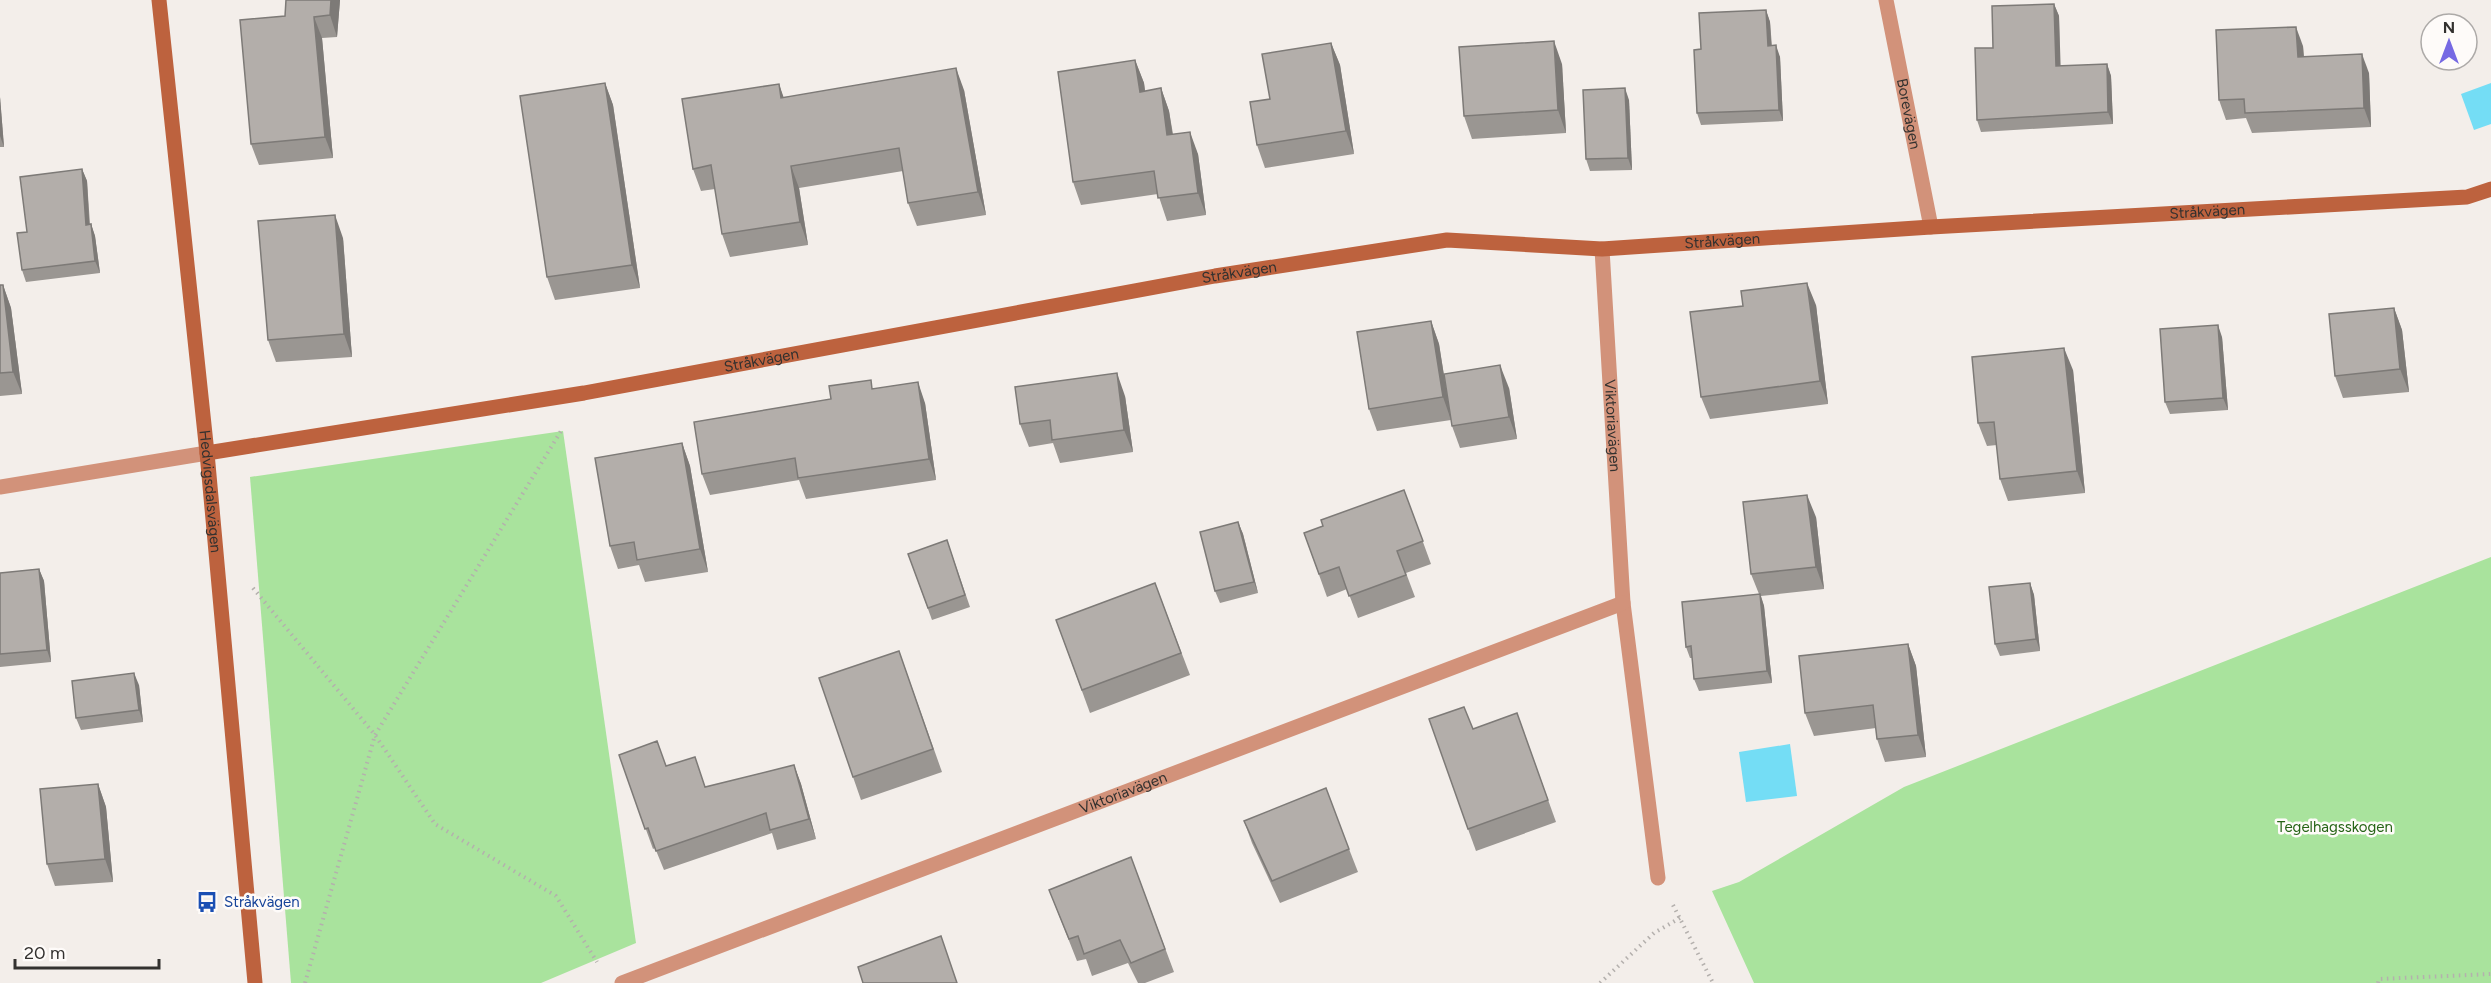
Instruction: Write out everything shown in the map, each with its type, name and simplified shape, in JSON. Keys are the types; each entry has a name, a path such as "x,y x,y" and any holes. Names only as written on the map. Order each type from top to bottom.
{"street":[{"name":"Hedvigsdalsvägen","path":"159,0 216,544 255,983"},
{"name":"Borevägen","path":"1886,0 1931,226"},
{"name":"Stråkvägen","path":"0,487 584,393 1215,276 1447,240 1602,249 1931,226 2467,197 2491,189"},
{"name":"Viktoriavägen","path":"1602,249 1623,603 1658,878"},
{"name":"Viktoriavägen","path":"622,983 1623,603"}],"path":[{"path":"305,983 375,735 584,393"},
{"path":"216,544 375,735 435,824 556,896 598,964"},
{"path":"1658,878 1681,918 1713,983"},
{"path":"1600,983 1654,933 1681,918"},
{"path":"2378,983 2379,979 2491,974"}],"green space":[{"path":"563,431 636,943 541,983 291,983 250,477"},
{"name":"Tegelhagsskogen","path":"2491,557 2491,983 1754,983 1712,891 1739,882 1904,787"}],"water":[{"path":"2491,83 2491,124 2474,130 2461,94"},
{"path":"1790,744 1797,796 1746,802 1739,752"}],"building":[{"path":"286,0 331,0 330,15 314,17 325,137 251,144 240,20 285,16"},
{"path":"2054,4 2056,66 2107,64 2108,112 1977,120 1975,48 1993,48 1992,6"},
{"path":"1766,10 1768,46 1776,45 1779,110 1697,113 1694,50 1701,49 1699,13"},
{"path":"2296,27 2298,57 2362,54 2364,108 2245,113 2244,99 2219,100 2216,30"},
{"path":"1554,41 1558,110 1464,116 1459,47"},
{"path":"1331,43 1346,131 1257,145 1250,102 1270,99 1262,54"},
{"path":"1135,60 1140,92 1161,88 1167,135 1190,132 1198,193 1158,198 1154,171 1073,182 1058,72"},
{"path":"956,68 978,192 908,203 899,148 791,166 800,222 722,234 711,165 693,169 682,99 779,84 781,98"},
{"path":"605,83 632,265 547,277 520,96"},
{"path":"1625,88 1628,158 1586,159 1583,90"},
{"path":"82,169 86,225 91,224 95,261 22,270 17,233 27,232 20,177"},
{"path":"335,215 344,334 268,340 258,221"},
{"path":"1807,283 1820,381 1701,397 1690,312 1743,306 1741,291"},
{"path":"0,285 3,285 13,372 0,373"},
{"path":"2394,308 2400,369 2335,376 2329,314"},
{"path":"1431,321 1443,397 1369,409 1357,332"},
{"path":"2218,325 2223,398 2165,402 2160,329"},
{"path":"2064,348 2077,471 2000,479 1994,422 1978,423 1972,357"},
{"path":"1500,365 1509,417 1452,426 1444,374"},
{"path":"1117,373 1124,430 1052,440 1050,420 1020,424 1015,387"},
{"path":"871,380 872,389 918,382 929,459 798,478 795,458 702,474 694,422 831,399 829,386"},
{"path":"682,443 700,549 637,560 634,542 610,546 595,458"},
{"path":"1404,490 1423,541 1397,551 1406,575 1349,596 1339,567 1319,574 1304,533 1323,526 1321,520"},
{"path":"1807,495 1816,567 1751,574 1743,502"},
{"path":"1238,522 1254,582 1215,591 1200,532"},
{"path":"947,540 965,595 928,608 908,554"},
{"path":"39,569 47,650 0,654 0,573"},
{"path":"1155,583 1181,653 1082,690 1056,620"},
{"path":"2030,583 2036,639 1995,644 1989,587"},
{"path":"1760,594 1767,671 1694,679 1691,646 1686,647 1682,602"},
{"path":"1908,644 1918,735 1877,739 1873,705 1805,713 1799,656"},
{"path":"899,651 933,749 853,777 819,678"},
{"path":"134,673 139,710 76,718 72,681"},
{"path":"1464,707 1473,729 1517,713 1548,800 1468,829 1429,719"},
{"path":"657,741 666,766 695,757 705,787 794,765 809,819 770,830 766,813 656,851 648,828 645,829 619,755"},
{"path":"98,784 105,859 47,864 40,789"},
{"path":"1326,788 1349,849 1272,881 1244,821"},
{"path":"1131,857 1165,949 1131,963 1120,940 1084,954 1078,936 1069,939 1049,890"},
{"path":"941,936 957,983 863,983 858,967"}],"place":[{"name":"Stråkvägen","path":"207,902"}]}
